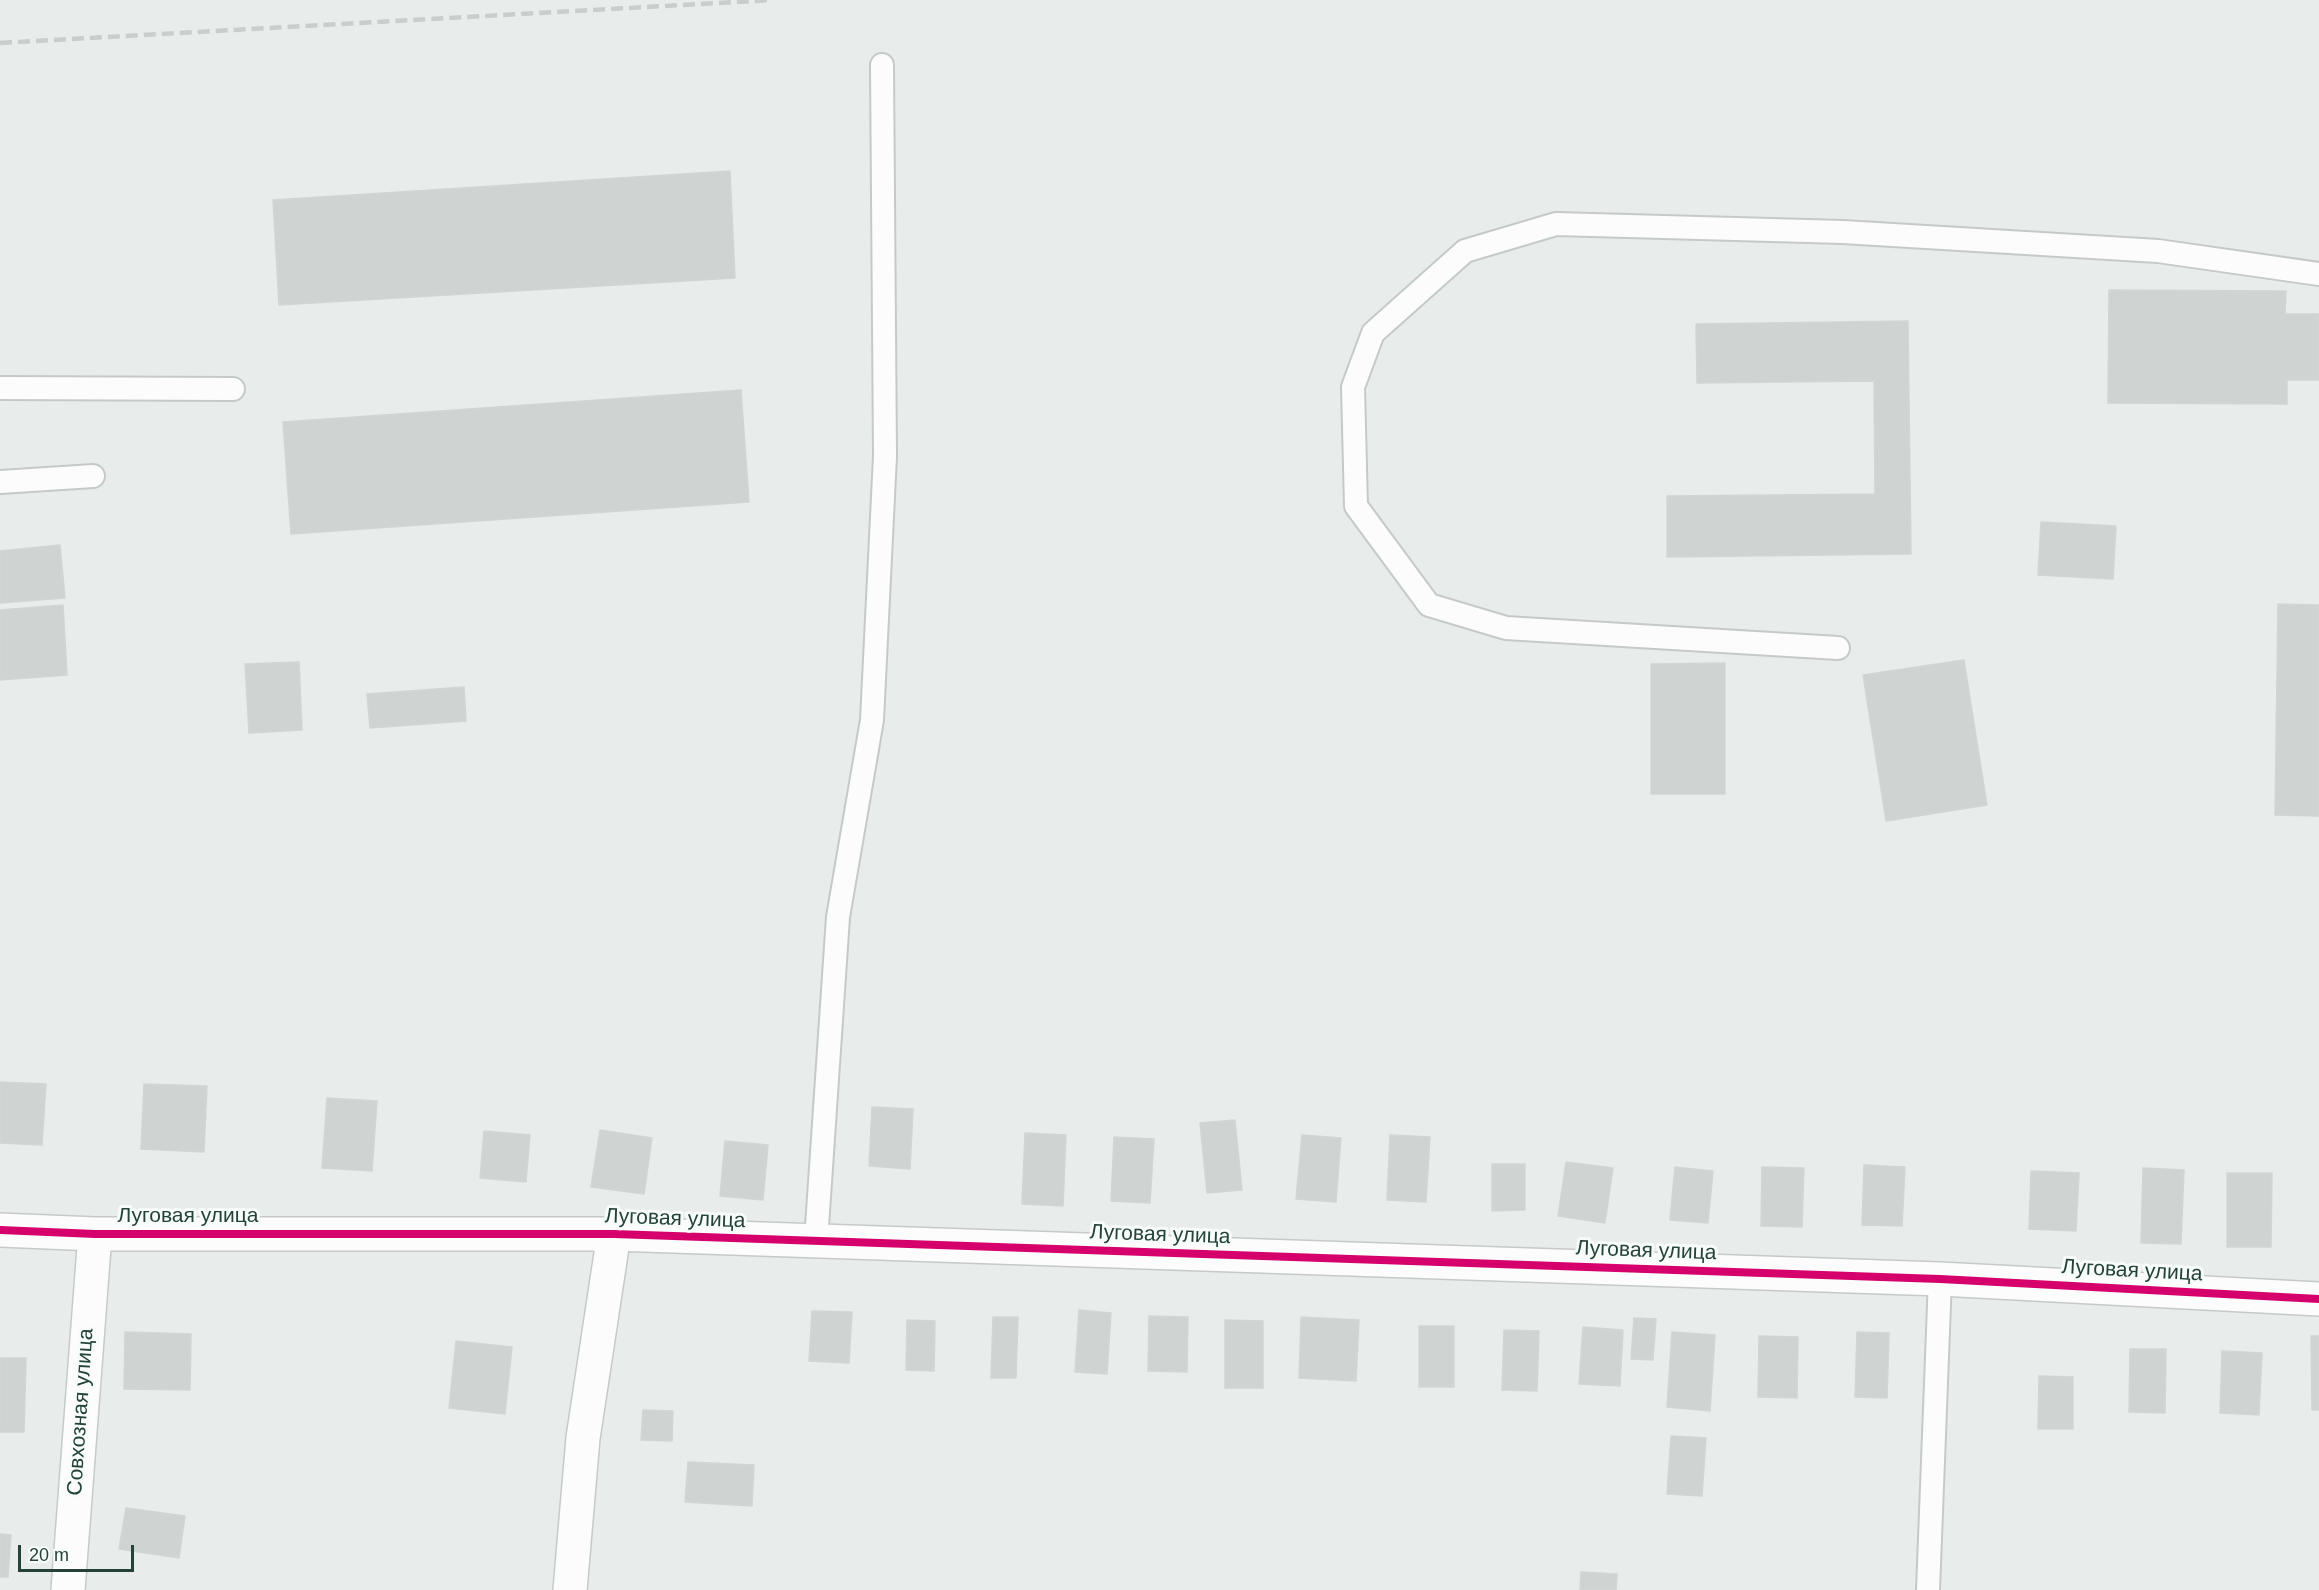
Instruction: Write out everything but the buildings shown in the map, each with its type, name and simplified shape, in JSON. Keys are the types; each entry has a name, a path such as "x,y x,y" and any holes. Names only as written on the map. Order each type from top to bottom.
{"street":[{"name":"Луговая улица","path":"0,1230 95,1234 614,1234 1940,1279 2319,1299"},
{"name":"Совхозная улица","path":"68,1590 95,1234"},
{"path":"570,1590 583,1438 614,1234"}],"lane":[{"path":"816,1241 838,917 872,720 885,456 882,65"},
{"path":"1838,648 1506,628 1429,605 1356,506 1353,387 1373,333 1465,251 1556,224 1843,232 2158,251 2319,274"},
{"path":"0,388 233,389"},
{"path":"0,482 93,476"},
{"path":"1928,1590 1940,1279"}],"railway":[{"path":"0,43 771,0"}],"cycle path":[{"path":"0,1230 95,1234 614,1234 1940,1279 2319,1299"}]}
